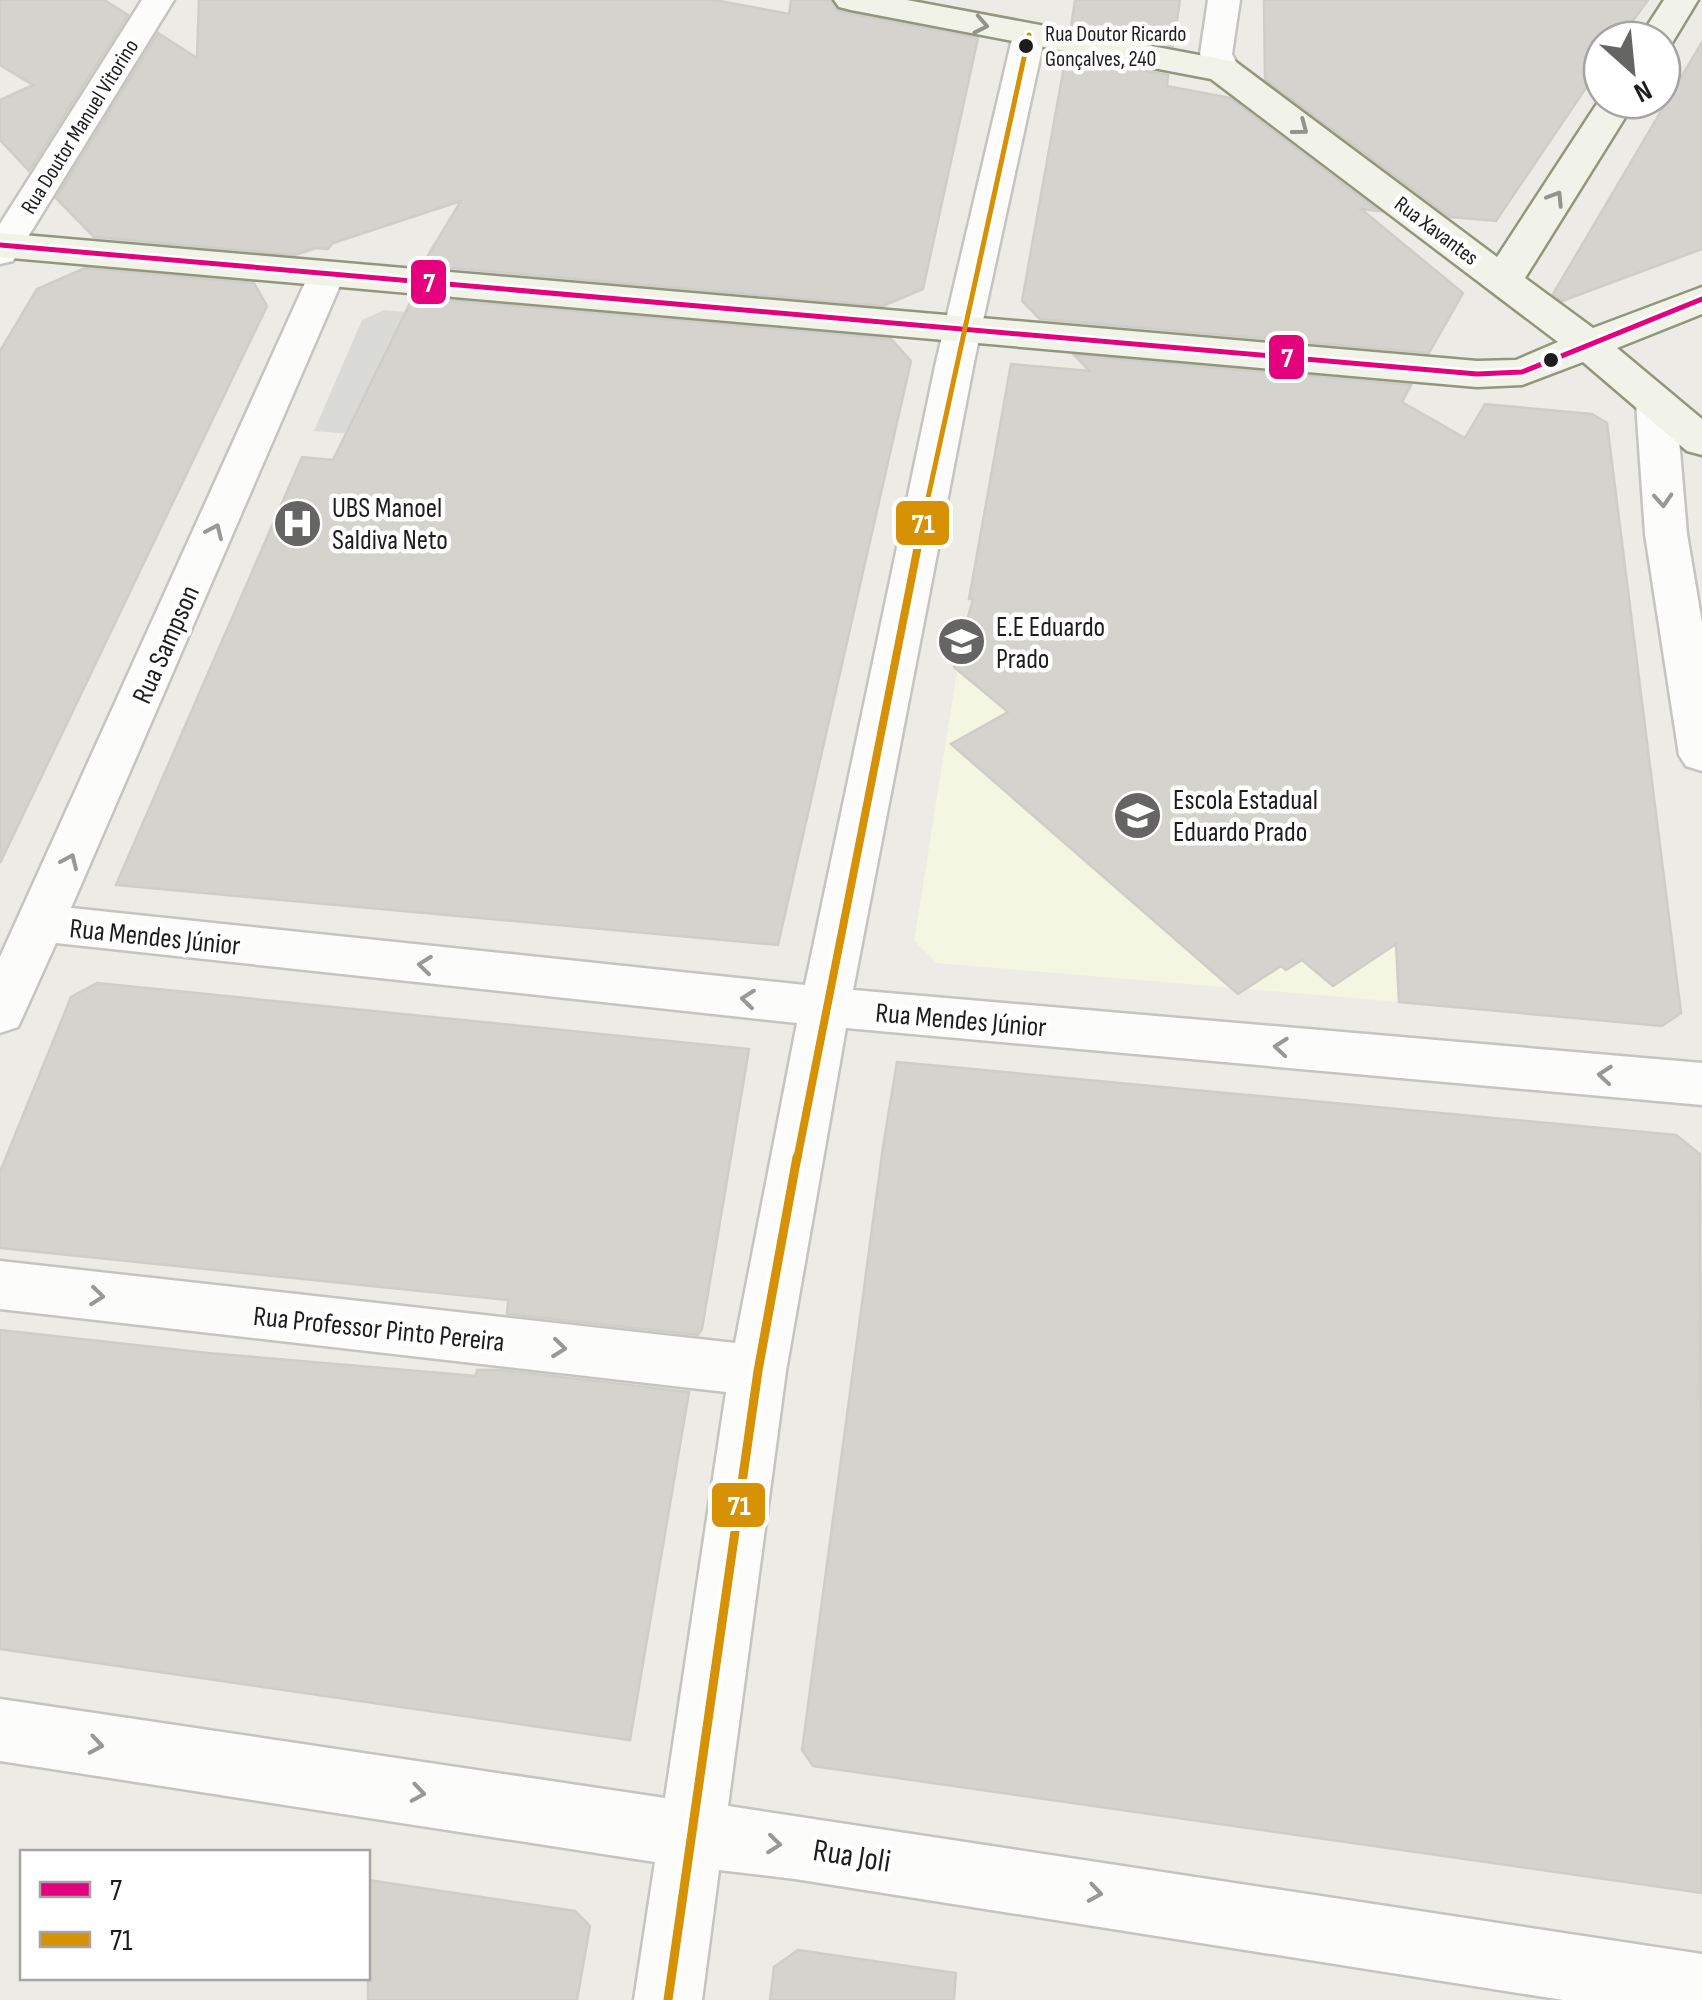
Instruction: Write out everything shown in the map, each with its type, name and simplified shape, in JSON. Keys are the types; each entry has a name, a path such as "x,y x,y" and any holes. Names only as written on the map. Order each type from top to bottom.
{"main road":[{"path":"850,0 1222,70"},
{"name":"Rua Xavantes","path":"1222,70 1587,344 1702,442"},
{"path":"1503,280 1605,120"},
{"path":"1,248 1477,374 1522,372 1702,299"}],"street":[{"name":"Rua Doutor Manuel Vitorino","path":"1,248 158,0"},
{"path":"1222,70 1216,54 1224,0"},
{"path":"668,2000 758,1371 825,1007 961,329 1029,35"},
{"name":"Rua Sampson","path":"0,1013 327,274"},
{"path":"1656,403 1666,534 1702,754"},
{"name":"Rua Mendes Júnior","path":"42,924 825,1007 1702,1084"},
{"name":"Rua Professor Pinto Pereira","path":"0,1285 758,1371"},
{"name":"Rua Joli","path":"0,1730 694,1835 795,1846 1702,1988"}],"shaded area":[{"path":"384,310 485,319 436,441 314,431 362,320"},
{"name":"Escola Estadual Eduardo Prado","path":"964,627 1124,641 1393,853 1399,1002 937,963 914,941"}],"building":[{"path":"0,0 104,0 128,15 29,171 0,140 0,100 33,85 0,65"},
{"path":"199,0 715,0 789,14 791,0 830,0 838,11 978,38 923,289 883,306 428,266 433,258 427,257 461,201 333,243 328,249 316,248 295,255 94,237 56,198 158,33 197,58"},
{"path":"1075,0 1180,0 1173,46 1071,27"},
{"path":"1264,0 1648,0 1634,20 1582,20 1582,94 1496,221 1450,217 1265,79"},
{"path":"1702,42 1702,249 1562,301 1553,294 1656,120 1682,120 1682,76"},
{"path":"1066,55 1168,75 1167,86 1230,98 1379,211 1361,209 1463,293 1429,353 1040,319 1022,301"},
{"path":"85,268 254,283 267,306 0,863 0,351 37,289"},
{"path":"413,297 891,339 911,361 778,945 116,885 302,457 333,460"},
{"path":"1074,355 1411,385 1402,402 1465,438 1485,404 1592,414 1607,423 1681,1013 1662,1026 1399,1002 1396,944 1333,986 1302,960 1286,970 1281,966 1238,994 951,744 1008,712 954,667 973,599 969,599 1011,364 1090,371"},
{"path":"97,983 749,1049 702,1329 698,1335 507,1314 508,1300 0,1248 0,1172 71,997"},
{"path":"897,1062 1676,1135 1700,1154 1702,1893 813,1766 802,1750"},
{"path":"0,1330 476,1376 477,1370 502,1370 689,1392 630,1740 0,1649"},
{"path":"370,1880 575,1911 590,1926 577,2000 368,2000"},
{"path":"798,1950 956,1973 954,2000 770,2000 774,1967"}],"transit line":[{"name":"71","path":"668,2000 758,1371 825,1007 955,362 1029,35"},
{"name":"7","path":"0,245 1477,374 1522,372 1702,299"}],"place":[{"name":"Rua Doutor Ricardo Gonçalves, 240","path":"1026,46"},
{"name":"UBS Manoel Saldiva Neto","path":"297,523"},
{"name":"E.E Eduardo Prado","path":"961,642"},
{"name":"Escola Estadual Eduardo Prado","path":"1138,815"}]}
